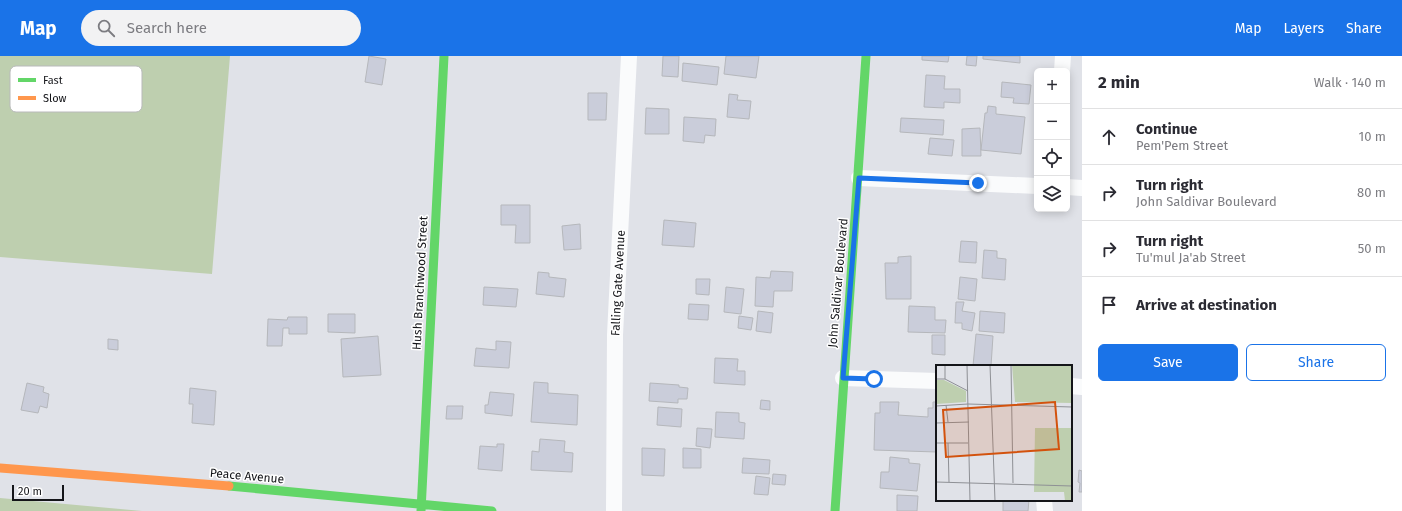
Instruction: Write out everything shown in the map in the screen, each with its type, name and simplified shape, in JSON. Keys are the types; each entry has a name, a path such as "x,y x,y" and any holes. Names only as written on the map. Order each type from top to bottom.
{"street":[{"name":"Hush Branchwood Street","path":"421,507 444,56"},
{"name":"Falling Gate Avenue","path":"614,511 615,335 629,56"},
{"name":"John Saldivar Boulevard","path":"835,511 843,378 859,178 866,56"},
{"path":"1062,68 1063,56"},
{"path":"859,178 1034,186"},
{"path":"1070,187 1082,188"},
{"path":"843,378 936,381"},
{"path":"1072,386 1082,387"},
{"name":"Peace Avenue","path":"0,468 221,485 421,507 492,511"},
{"path":"1044,501 1045,511"}],"green space":[{"path":"0,56 230,56 212,274 0,257"},
{"path":"0,498 142,511 0,511"}],"building":[{"path":"369,56 386,59 382,85 365,82"},
{"path":"663,56 679,56 678,77 662,76"},
{"path":"726,56 759,56 756,78 724,74"},
{"path":"922,56 949,56 948,62 922,60"},
{"path":"967,56 977,56 976,66 966,65"},
{"path":"983,56 1020,56 1020,63 983,59"},
{"path":"683,63 719,67 717,85 682,81"},
{"path":"926,75 945,76 944,89 960,89 960,103 944,102 944,108 924,107"},
{"path":"1002,82 1031,85 1029,104 1013,103 1014,98 1001,97"},
{"path":"588,93 607,93 606,120 588,120"},
{"path":"729,94 738,95 737,100 751,101 749,119 727,117"},
{"path":"988,106 996,107 996,114 1025,117 1021,154 981,150 985,113 987,113"},
{"path":"646,108 669,109 669,134 645,134"},
{"path":"684,117 716,119 715,136 705,135 704,143 683,141"},
{"path":"901,118 944,120 943,135 900,132"},
{"path":"980,128 981,156 962,156 962,129"},
{"path":"930,138 954,140 952,156 928,154"},
{"path":"501,205 530,205 530,243 515,243 516,225 501,225"},
{"path":"664,220 696,223 694,247 662,245"},
{"path":"580,224 581,249 564,250 562,226"},
{"path":"961,241 977,242 976,263 959,262"},
{"path":"984,250 997,251 997,258 1006,259 1005,280 982,278"},
{"path":"911,256 911,299 886,299 885,263 898,263 898,257"},
{"path":"771,271 793,272 792,291 774,291 773,307 755,306 756,277 770,278"},
{"path":"538,272 549,273 549,277 566,279 564,297 536,294"},
{"path":"960,277 977,279 975,301 958,299"},
{"path":"696,279 710,279 709,295 696,294"},
{"path":"484,287 518,289 516,307 483,305"},
{"path":"726,287 744,289 741,314 724,312"},
{"path":"956,302 964,302 962,311 975,313 972,331 962,329 962,323 955,323"},
{"path":"689,304 709,305 708,320 688,319"},
{"path":"909,306 935,307 935,320 946,320 945,333 908,332"},
{"path":"758,311 773,313 771,333 756,331"},
{"path":"980,311 1005,313 1004,333 979,331"},
{"path":"328,314 355,314 355,333 328,332"},
{"path":"739,316 753,318 751,330 738,328"},
{"path":"288,317 307,317 307,334 289,334 289,328 283,328 282,346 267,346 268,319 287,320"},
{"path":"976,334 993,336 991,365 973,365"},
{"path":"932,335 945,335 945,355 932,354"},
{"path":"378,336 381,375 343,377 341,339"},
{"path":"108,339 118,340 118,350 108,349"},
{"path":"496,341 511,342 509,368 474,366 476,348 496,350"},
{"path":"715,358 738,359 737,371 745,371 745,385 714,383"},
{"path":"534,382 548,383 548,393 578,395 577,425 531,422"},
{"path":"27,383 44,387 43,392 49,394 47,408 40,406 38,413 21,410"},
{"path":"650,383 679,385 679,387 688,388 687,399 678,399 678,403 649,401"},
{"path":"190,388 216,391 214,425 192,423 193,404 189,404"},
{"path":"490,392 514,394 512,416 485,413 485,405 488,405"},
{"path":"761,400 770,401 770,410 760,409"},
{"path":"880,402 899,402 898,415 928,417 928,408 933,408 933,402 936,402 936,452 874,450 875,413 880,413"},
{"path":"447,406 463,406 462,419 446,419"},
{"path":"658,407 682,409 681,427 657,425"},
{"path":"716,412 739,413 739,422 745,423 744,439 715,437"},
{"path":"697,428 712,429 710,448 696,446"},
{"path":"540,439 565,441 564,452 573,453 572,472 531,470 532,451 539,452"},
{"path":"497,444 504,444 502,471 478,469 480,446 497,447"},
{"path":"642,448 665,449 664,476 642,475"},
{"path":"683,448 701,449 701,468 683,468"},
{"path":"890,457 909,459 909,463 920,464 917,491 880,488 881,472 889,472"},
{"path":"743,458 770,460 769,474 742,473"},
{"path":"1079,470 1082,471 1082,492 1079,492"},
{"path":"773,474 786,475 785,485 772,484"},
{"path":"756,476 770,478 768,495 754,494"},
{"path":"897,495 918,496 917,511 897,511"},
{"path":"1003,501 1029,501 1028,511 1003,511"}],"traffic: fast":[{"path":"421,511 444,56"},
{"path":"835,511 866,56"},
{"path":"229,486 492,511"}],"traffic: slow":[{"path":"0,468 229,486"}],"route":[{"path":"874,379 843,378 859,178 978,183"}]}
